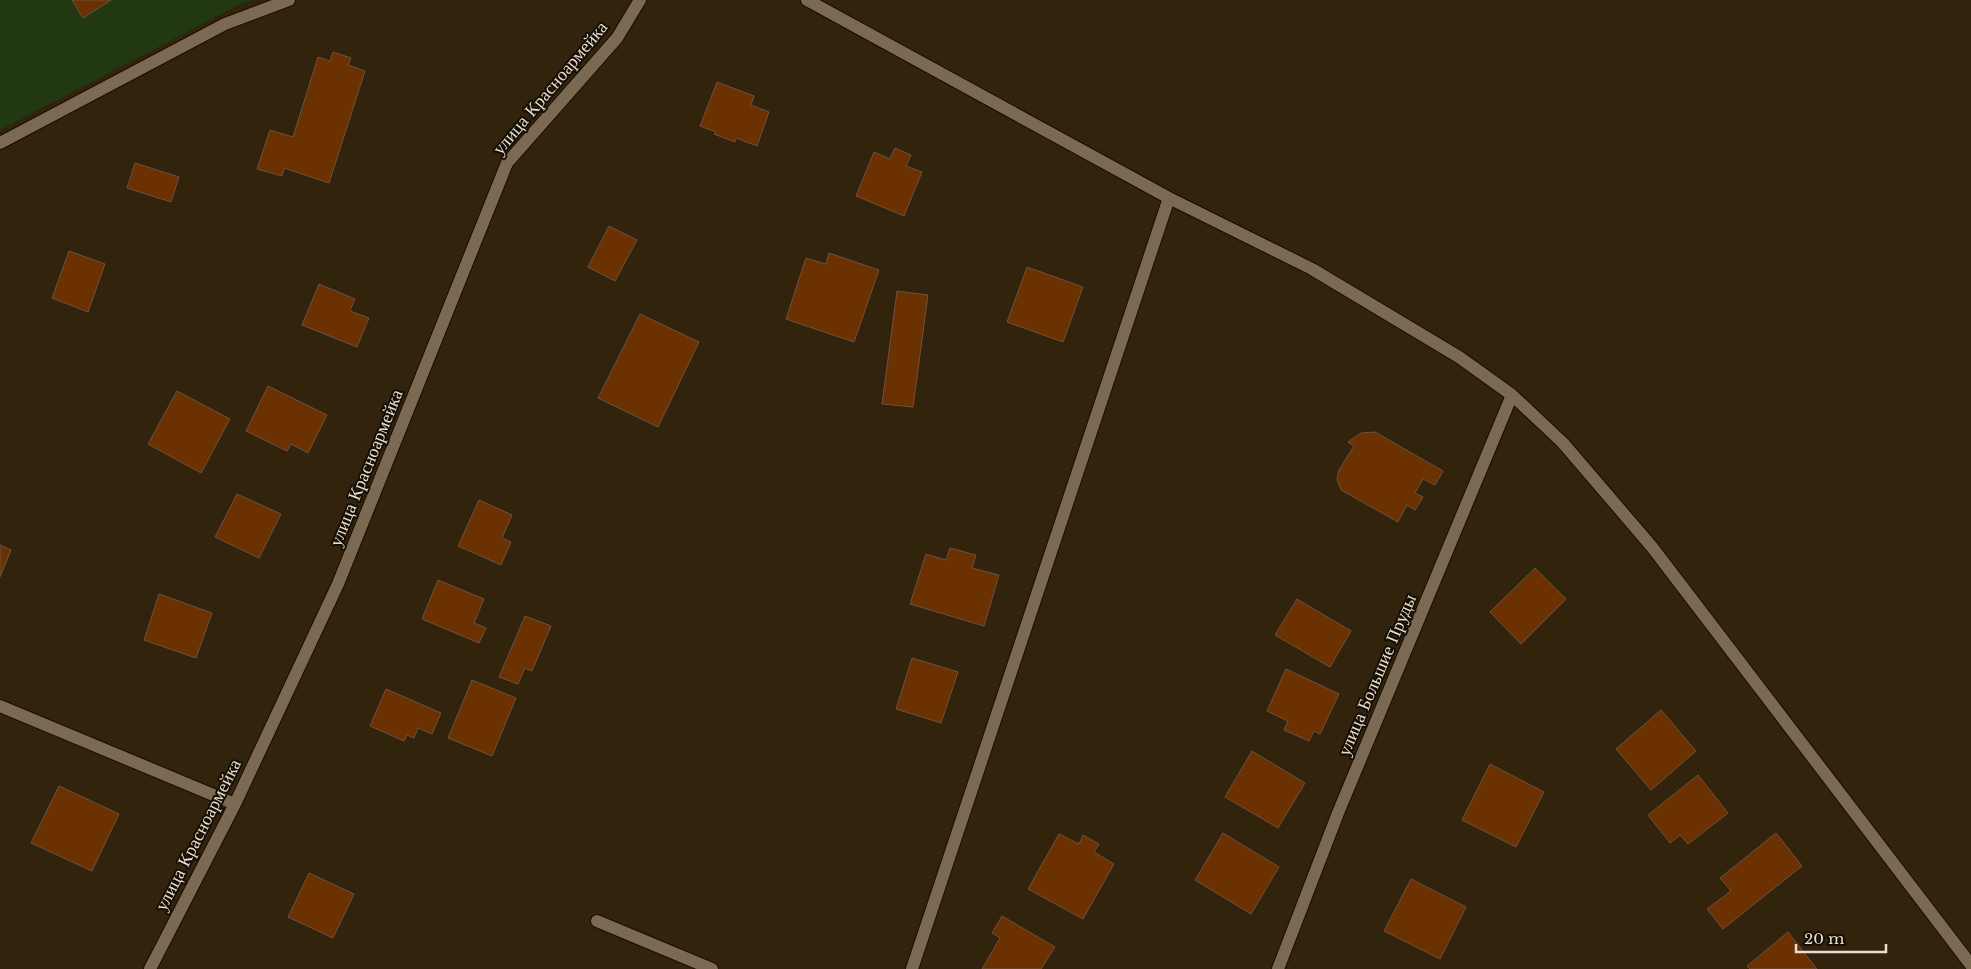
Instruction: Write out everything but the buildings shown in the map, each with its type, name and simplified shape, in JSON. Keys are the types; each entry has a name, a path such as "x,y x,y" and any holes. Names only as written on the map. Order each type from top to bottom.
{"street":[{"path":"0,143 224,24 289,0"},
{"name":"улица Красноармейка","path":"150,969 235,804 338,584 507,163 617,38 640,0"},
{"path":"807,0 1169,198 1312,269 1459,357 1512,395 1563,443 1652,548 1971,964"},
{"path":"912,969 1169,198"},
{"name":"улица Большие Пруды","path":"1278,969 1338,814 1512,395"},
{"path":"0,706 235,804"},
{"path":"597,921 712,969"}],"green space":[{"path":"0,0 253,0 240,4 0,130"}]}
